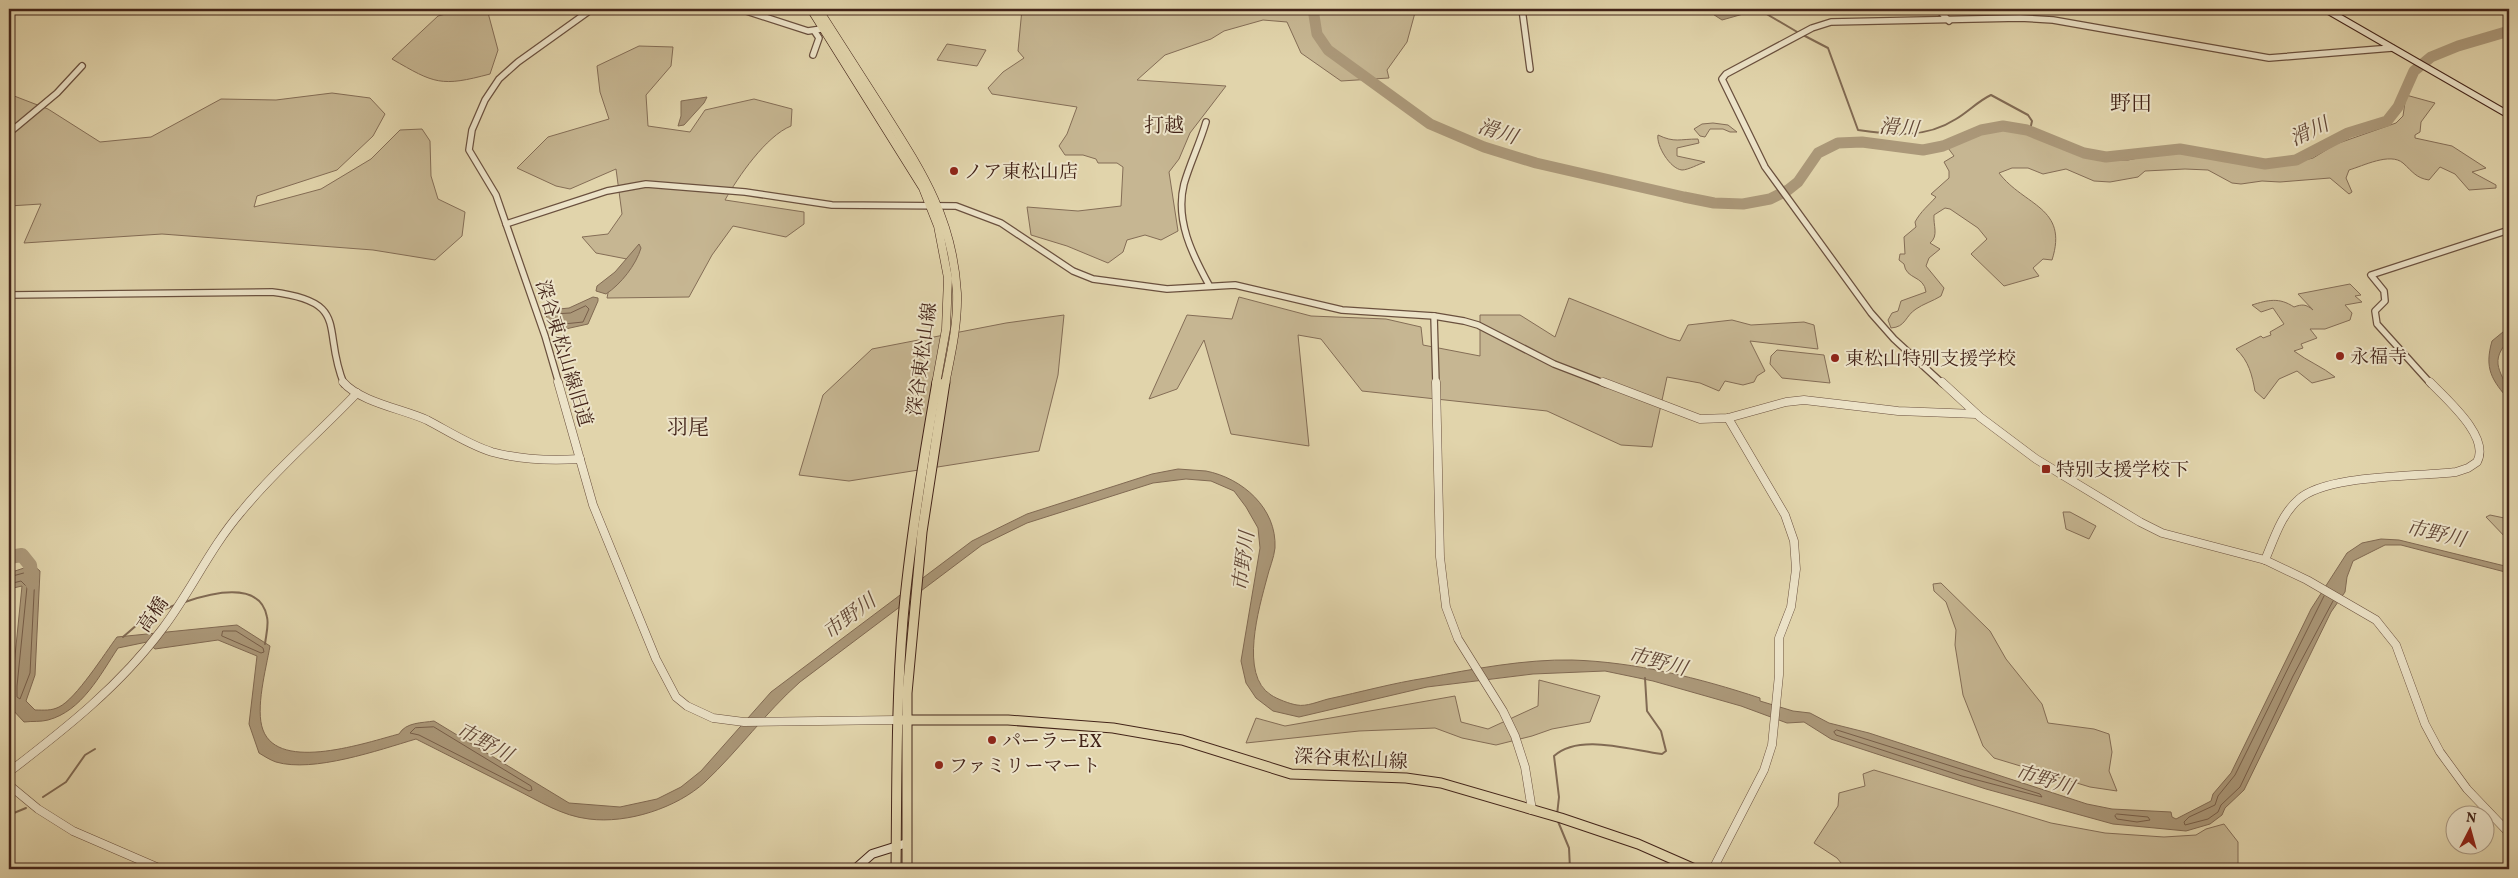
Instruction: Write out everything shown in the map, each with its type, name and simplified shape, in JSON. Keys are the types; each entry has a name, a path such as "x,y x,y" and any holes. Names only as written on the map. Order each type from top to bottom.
{"main road":[{"name":"深谷東松山線","path":"811,9 827,29"},
{"name":"深谷東松山線","path":"818,9 827,29 934,206 954,262 957,310 953,345 937,425 901,720"},
{"path":"2325,9 2509,115"},
{"name":"深谷東松山線","path":"901,720 903,618 923,460 944,345 948,311 948,278 943,244 934,206"},
{"name":"深谷東松山線","path":"901,720 1045,720 1081,724 1198,744 1272,770 1291,774 1406,778 1441,783 1556,816 1638,844 1695,869"},
{"path":"901,720 907,869"},
{"path":"896,869 895,845 901,720"},
{"path":"855,869 872,854 895,845 907,843"}],"street":[{"name":"深谷東松山線旧道","path":"592,9 518,62 499,80 485,100 472,130 469,150 496,196 545,336 580,459 608,544 668,684 676,697 687,706 699,713 725,720 779,722 901,720"},
{"path":"740,9 815,32 827,29"},
{"path":"1522,9 1530,69"},
{"path":"1938,9 1949,21"},
{"path":"2392,48 2269,58 2054,20 2020,18 1949,21 1842,21 1823,24 1803,32 1724,76 1723,82 1752,142 1777,184 1881,326 1976,414 2036,459 2140,522 2162,533 2265,560 2307,580 2361,610 2385,627 2397,643 2422,719 2438,750 2462,784 2509,833"},
{"path":"813,55 813,50 819,38 815,32"},
{"path":"9,133 57,93 82,66"},
{"path":"1206,122 1180,203 1181,218 1192,251 1208,285"},
{"path":"506,224 603,192 646,184 744,192 832,205 956,206 987,216 1073,271 1093,279 1126,285 1167,289 1208,285 1235,285 1313,305 1342,310 1434,316 1478,325 1554,364 1700,419 1728,418 1786,402 1804,400 1898,410 1976,414"},
{"path":"2265,560 2293,504 2318,488 2452,472 2473,466 2478,460 2480,446 2470,426 2377,324 2375,311 2385,301 2385,294 2371,274 2509,230"},
{"path":"9,294 272,292 295,295 320,306 331,321 339,372 344,384 357,393 426,420 492,452 543,461 580,459"},
{"path":"1434,316 1443,591 1452,626 1469,659 1492,692 1511,726 1523,756 1532,810"},
{"name":"高橋","path":"9,772 70,724 141,657 172,617 210,552 240,513 357,393"},
{"path":"1713,869 1764,770 1774,732 1778,694 1779,638 1791,607 1796,569 1794,541 1780,506 1728,418"},
{"path":"9,784 38,809 73,831 161,869"}],"shaded area":[{"path":"465,9 487,9 498,50 490,74 460,81 439,81 419,74 392,59 438,16"},
{"path":"1022,9 1416,9 1407,42 1387,70 1389,78 1341,81 1301,53 1287,22 1263,20 1224,31 1211,39 1165,55 1137,80 1226,86 1190,133 1179,159 1169,172 1178,231 1161,240 1145,235 1127,240 1123,252 1108,263 1067,246 1031,235 1027,207 1078,211 1121,206 1123,167 1117,163 1098,163 1096,159 1083,155 1065,155 1059,146 1067,134 1077,107 992,94 988,88 1003,72 1024,58 1018,51"},
{"path":"947,44 986,50 977,66 937,60"},
{"path":"639,46 673,47 671,66 646,95 648,126 690,132 705,110 754,99 792,109 791,126 772,139 754,158 725,200 804,212 804,224 786,237 733,226 712,255 689,297 607,298 610,283 632,260 596,253 582,237 608,234 622,214 616,169 570,189 556,186 517,168 548,137 609,119 600,92 597,66"},
{"path":"332,93 370,98 385,114 373,136 337,170 257,196 254,207 321,189 371,159 400,130 422,129 430,141 431,176 438,199 465,212 462,236 435,260 373,250 162,234 24,243 41,204 9,206 9,94 48,109 100,142 151,137 221,99 276,100"},
{"path":"2406,95 2435,103 2421,122 2420,132 2415,135 2415,138 2452,146 2486,168 2472,172 2496,185 2496,188 2469,190 2455,174 2440,167 2429,180 2421,178 2403,163 2391,159 2376,161 2349,170 2346,178 2352,192 2349,194 2330,178 2280,182 2262,181 2241,184 2232,183 2208,170 2185,169 2145,171 2138,177 2110,182 2094,181 2066,169 2043,174 2028,168 2012,168 1999,173 2009,184 2041,209 2049,218 2054,229 2056,242 2052,260 2043,259 2033,268 2039,276 2004,286 1971,254 1987,239 1978,228 1950,209 1945,208 1934,215 1935,234 1930,243 1940,249 1929,258 1926,266 1944,288 1941,296 1916,309 1900,326 1891,328 1888,320 1892,313 1898,311 1901,301 1926,292 1922,283 1905,269 1904,264 1899,260 1900,254 1905,254 1904,237 1916,227 1915,222 1917,218 1936,197 1931,194 1949,178 1949,171 1944,162 1954,156 1948,148 1960,139 1988,129 2000,128 2033,133 2075,151 2107,160 2128,160 2172,151 2189,151 2250,166 2284,165 2313,158 2336,144 2396,123 2403,116"},
{"path":"1702,124 1728,125 1737,132 1710,129 1705,137 1700,136 1694,129"},
{"path":"1658,135 1673,140 1698,139 1699,143 1677,148 1677,156 1705,162 1684,170 1677,169 1665,156 1659,145"},
{"path":"2350,284 2361,295 2355,296 2362,302 2345,305 2352,313 2350,320 2325,329 2310,329 2317,338 2301,344 2303,348 2294,351 2335,377 2312,383 2297,371 2279,379 2264,399 2255,391 2247,363 2236,349 2261,336 2263,338 2271,335 2270,332 2284,324 2273,308 2261,312 2252,305 2268,301 2278,301 2294,307 2306,306 2313,310 2298,294"},
{"path":"1239,297 1311,316 1386,319 1421,327 1423,345 1480,356 1480,315 1520,315 1555,337 1569,298 1680,341 1688,325 1732,320 1751,325 1804,322 1814,325 1818,349 1750,341 1765,371 1757,376 1754,382 1743,385 1725,381 1719,391 1700,383 1667,377 1652,447 1621,445 1547,411 1362,391 1321,339 1298,335 1309,446 1231,434 1204,340 1177,389 1149,399 1187,315 1232,319"},
{"path":"1064,315 1058,375 1039,451 849,481 799,475 823,395 872,349 1006,323"},
{"path":"1777,350 1824,355 1830,383 1782,378 1770,364 1771,356"},
{"path":"2063,512 2070,512 2096,526 2089,539 2066,529"},
{"path":"2490,515 2509,519 2509,541 2486,517"},
{"path":"1941,583 1990,631 2006,659 2042,704 2048,723 2094,729 2109,734 2112,752 2109,771 2117,791 2090,787 1994,758 1983,746 1963,695 1955,645 1956,630 1946,602 1934,591 1933,584"},
{"path":"1539,680 1600,696 1590,722 1552,729 1496,745 1462,738 1435,728 1359,731 1246,743 1256,718 1285,726 1455,696 1461,722 1488,729 1538,706"},
{"path":"1874,770 2051,823 2105,833 2164,837 2196,835 2206,829 2224,824 2238,842 2238,869 1846,869 1837,858 1814,843 1838,806 1839,793 1865,786 1863,774"}],"water":[{"path":"1705,9 1754,9 1754,11 1722,20"},
{"path":"707,97 684,125 678,126 681,116 681,101"},
{"path":"639,244 641,248 639,254 622,280 606,294 596,291 597,286 615,272"},
{"path":"593,297 598,298 598,301 588,324 552,332 546,315 549,310 569,308"},
{"path":"2509,327 2509,340 2498,357 2498,364 2509,400 2491,374 2489,359 2492,341"},
{"path":"1178,469 1206,471 1232,480 1255,497 1264,508 1270,520 1274,533 1275,548 1256,623 1254,657 1256,672 1261,685 1271,695 1287,702 1309,705 1401,682 1518,663 1572,660 1620,664 1667,672 1737,691 1760,698 1760,701 1793,711 1810,713 1829,723 1869,733 2087,804 2112,809 2171,812 2172,817 2176,819 2211,801 2213,794 2231,773 2311,609 2347,553 2362,543 2381,539 2399,540 2509,567 2509,573 2401,545 2385,545 2353,561 2347,577 2345,592 2331,612 2244,790 2225,808 2222,815 2210,824 2186,831 2113,824 1986,789 1831,739 1804,722 1787,723 1741,706 1653,681 1605,671 1533,674 1427,687 1299,717 1273,711 1256,698 1246,683 1241,661 1260,548 1258,528 1234,491 1211,481 1186,479 1153,483 1027,523 982,545 800,682 775,706 717,770 694,791 666,806 635,816 604,820 569,815 416,739 346,759 308,765 291,765 276,762 259,753 249,724 257,656 218,640 155,649 147,642 118,648 89,691 71,709 45,721 24,722 12,709 12,686 22,586 9,589 9,573 33,565 40,571 35,675 26,701 35,710 59,707 74,695 117,637 237,625 270,646 260,711 263,730 272,743 287,750 305,752 325,751 367,743 399,734 410,725 434,721 569,803 620,807 657,799 681,787 701,771 771,692 972,541 1027,514 1152,474"}],"waterway":[{"name":"滑川","path":"1313,9 1317,34 1328,50 1430,124 1484,147 1536,163 1714,203 1743,204 1770,199 1788,190 1798,182 1818,153 1838,143 1862,142 1923,150 1943,146 1981,130 2003,126 2027,130 2084,153 2106,157 2180,149 2265,164 2296,160 2348,133 2387,121 2398,107 2414,71 2431,57 2458,46 2509,31"},
{"path":"1758,9 1799,33"},
{"path":"1803,35 1828,48 1858,130 1896,134 1920,133 1932,130 1956,119 1991,95 2028,115 2032,121 2030,130"},
{"name":"市野川","path":"9,557 22,555 30,565 32,583"},
{"path":"185,602 219,593 232,592 244,593 254,598 262,605 267,617 268,627 265,644"},
{"path":"123,637 146,617 175,605"},
{"path":"1557,815 1559,797 1554,756 1565,749 1577,745 1591,744 1662,754 1666,751 1661,731 1647,711 1645,678"},
{"path":"43,797 66,782 85,755 95,749"},
{"path":"9,815 26,808"},
{"path":"1557,819 1569,848 1570,869"}],"place":[{"name":"ノア東松山店","path":"954,171"},
{"name":"永福寺","path":"2340,356"},
{"name":"東松山特別支援学校","path":"1835,358"},
{"name":"特別支援学校下","path":"2046,469"},
{"name":"パーラーEX","path":"992,740"},
{"name":"ファミリーマート","path":"939,765"}],"district":[{"name":"野田","path":"2131,103"},
{"name":"打越","path":"1164,125"},
{"name":"羽尾","path":"688,427"}]}
